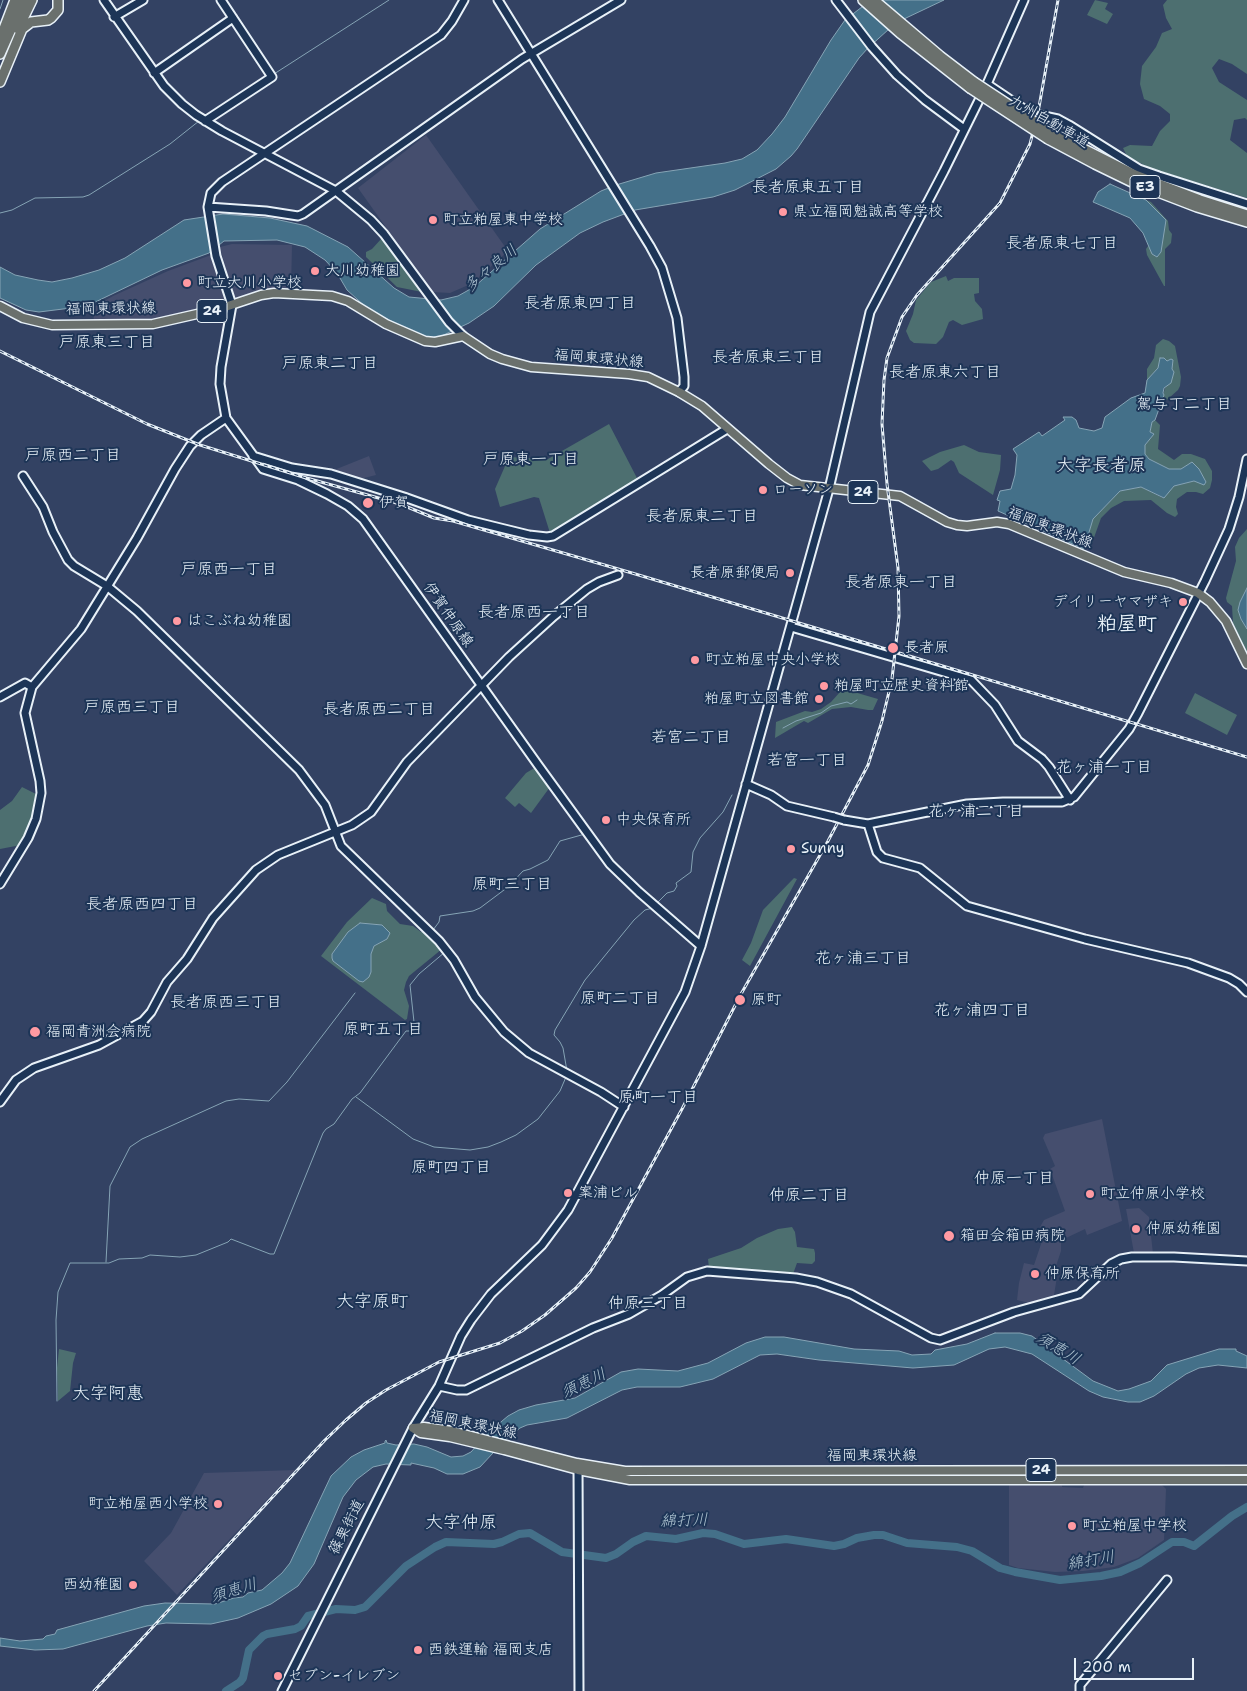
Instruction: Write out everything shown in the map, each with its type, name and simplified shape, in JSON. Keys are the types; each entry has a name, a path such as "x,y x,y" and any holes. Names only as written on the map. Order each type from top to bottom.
{"highway":[{"path":"0,39 15,0"},
{"path":"0,43 19,0"},
{"path":"0,54 24,0"},
{"path":"32,0 31,12 38,19 45,21"},
{"path":"0,70 32,0"},
{"path":"0,76 9,50 32,0"},
{"path":"0,82 22,28 31,22 45,21 51,18 56,13 58,0"},
{"name":"九州自動車道","path":"863,0 972,85 1095,164 1132,182 1197,207 1247,222"},
{"name":"九州自動車道","path":"874,0 903,31"},
{"name":"九州自動車道","path":"1049,136 1135,175 1200,200 1247,215"}],"main road":[{"name":"福岡東環状線","path":"0,306 23,318 52,325 153,324 232,305 261,295 274,293 332,296 348,301 386,324 425,341 435,342 460,334 477,347 502,359 531,367 648,377 702,406 787,478 800,484 829,489 900,496 947,522 957,525 967,526 997,522 1009,524 1124,572 1198,593 1210,602 1226,621 1247,664"},
{"name":"福岡東環状線","path":"413,1428 424,1427 477,1437 503,1447"},
{"name":"福岡東環状線","path":"413,1428 421,1432 503,1447 630,1480 1247,1480"},
{"name":"福岡東環状線","path":"578,1467 625,1471 1247,1470"}],"street":[{"path":"104,0 154,73 173,96 205,121 336,191 358,208 378,226 460,334"},
{"path":"114,17 143,0"},
{"path":"205,121 272,77 221,0"},
{"path":"232,305 216,256 208,209 211,193 218,185 441,35 452,21 464,0"},
{"path":"498,0 631,214 662,268 678,318 684,377 684,386 679,392"},
{"path":"208,209 266,211 298,216 531,54 622,0"},
{"path":"836,0 897,75 911,89 964,129"},
{"name":"篠栗街道","path":"282,1691 408,1436 439,1386 453,1351 471,1320 492,1294 542,1245 568,1210 685,992 701,946 829,489 870,312 987,84 1024,0"},
{"path":"154,73 197,41 233,18"},
{"path":"987,84 1030,113 1058,119 1070,125 1139,168 1167,179 1247,204"},
{"name":"伊賀仲原線","path":"232,305 221,367 220,384 226,418 253,456 263,469 298,480 348,506 359,515 610,864 701,946"},
{"path":"0,884 27,841 36,819 40,780 25,713 32,687 81,629 137,538 165,486 190,446 201,435 226,418"},
{"path":"253,456 292,468 331,474 468,520 529,535 547,537 553,536 727,429"},
{"path":"746,784 771,795 787,806 834,818 868,824 967,804 1062,802 1070,800 1129,730 1229,529 1239,497 1247,459"},
{"path":"23,476 43,508 68,560 74,566 107,586 154,627 298,770 325,805 341,846 446,949 475,997 504,1032 529,1053 601,1092 624,1107"},
{"path":"0,1102 16,1080 34,1068 99,1045 143,1021 151,1012 167,982 187,960 214,918 256,870 278,855 335,830 352,825 371,812 408,762 509,657 587,589 618,575"},
{"path":"791,627 971,680 995,705 1018,741 1042,759 1049,767 1070,800"},
{"path":"0,697 25,683 32,687"},
{"path":"868,824 877,852 883,858 920,868 967,906 1085,939 1196,966 1229,978 1247,992"},
{"path":"439,1386 466,1390 593,1328 630,1314 687,1277 707,1271 796,1278 817,1282 852,1294 931,1338 940,1340 1014,1312 1079,1294 1111,1264 1121,1259 1132,1257 1174,1257 1247,1261"},
{"path":"578,1467 579,1691"},
{"path":"1080,1691 1080,1685 1167,1580"}],"shaded area":[{"path":"871,0 944,0 906,18 889,29 868,48 859,58 797,149 776,169 735,190 713,197 635,210 580,233 536,265 494,306 469,323 435,339 424,337 408,330 368,309 347,290 337,273 325,260 305,247 277,240 224,241 209,253 162,270 87,306 39,312 26,310 0,298 0,267 15,275 38,280 52,282 72,278 99,270 125,258 184,220 223,214 270,218 307,226 348,247 394,288 409,297 441,300 458,296 474,287 540,229 601,191 656,173 742,159 757,150 785,117 845,20"},
{"name":"町立粕屋東中学校","path":"426,135 508,251 473,283 450,293 432,292 358,188"},
{"path":"1110,184 1146,200 1166,220 1161,252 1157,257 1152,254 1143,233 1130,218 1093,202 1098,192"},
{"path":"232,244 292,245 291,291 263,290 237,298 233,295 220,247"},
{"path":"211,255 227,304 154,320 94,320 92,308 113,296 168,271"},
{"path":"1160,358 1164,358 1167,361 1173,360 1172,369 1174,372 1171,383 1164,388 1164,395 1155,420 1152,422 1150,432 1154,434 1145,445 1145,454 1149,459 1169,469 1181,469 1192,462 1199,469 1206,482 1204,485 1194,481 1174,486 1164,498 1141,487 1120,491 1093,519 1084,549 998,511 1000,501 997,500 1000,491 1011,489 1015,475 1017,455 1013,449 1039,432 1042,436 1065,420 1063,417 1072,417 1076,420 1079,428 1094,431 1102,428 1105,417 1131,398 1145,393 1147,380 1158,368"},
{"path":"369,456 376,475 360,479 334,470"},
{"path":"1247,588 1247,629 1238,610"},
{"path":"360,923 382,925 390,933 387,939 374,946 371,954 371,972 369,977 363,982 333,961 332,958 332,954 348,932"},
{"path":"1102,1119 1122,1221 1087,1235 1085,1229 1066,1238 1061,1242 1061,1251 1055,1269 1057,1277 1054,1295 1029,1303 1017,1300 1024,1263 1034,1265 1045,1232 1040,1227 1044,1220 1065,1211 1050,1169 1055,1166 1043,1138 1045,1134"},
{"path":"1139,1208 1149,1217 1153,1254 1134,1253 1126,1209"},
{"path":"995,1333 1020,1333 1032,1336 1093,1381 1118,1391 1151,1381 1167,1365 1219,1349 1236,1349 1236,1351 1247,1356 1247,1368 1218,1365 1199,1368 1186,1374 1154,1396 1140,1402 1128,1402 1103,1397 1089,1391 1032,1354 1005,1347 989,1349 954,1365 913,1368 819,1360 777,1354 760,1355 713,1379 680,1387 637,1387 622,1390 567,1418 527,1425 506,1439 480,1467 463,1474 447,1474 434,1468 411,1463 411,1465 386,1464 373,1467 356,1480 343,1497 314,1564 298,1586 271,1604 238,1618 211,1624 166,1623 147,1626 63,1649 35,1650 0,1646 0,1638 20,1641 43,1639 46,1636 55,1634 57,1630 144,1606 165,1603 215,1604 262,1590 282,1573 290,1563 331,1476 351,1457 364,1450 385,1443 386,1440 387,1443 396,1445 414,1444 427,1447 451,1457 463,1456 471,1452 487,1434 482,1431 489,1432 508,1416 519,1410 575,1398 621,1372 638,1369 678,1371 708,1363 746,1343 765,1337 784,1337 854,1349 899,1351 912,1355 931,1354 935,1350 967,1344"},
{"path":"295,1470 177,1595 144,1561 171,1533 204,1473"},
{"path":"1009,1485 1062,1485 1062,1487 1083,1488 1084,1485 1162,1485 1166,1489 1164,1540 1138,1558 1114,1567 1055,1572 1018,1568 1009,1565"}],"green space":[{"path":"1095,0 1108,3 1105,9 1113,14 1107,24 1087,15"},
{"path":"1167,0 1247,0 1247,74 1232,64 1219,59 1212,68 1219,82 1247,100 1247,120 1245,118 1234,120 1230,140 1247,153 1247,198 1150,168 1127,156 1123,148 1130,145 1152,146 1160,131 1170,121 1170,114 1160,106 1144,99 1140,84 1142,66 1156,47 1162,33 1172,29 1166,18 1163,5"},
{"path":"1144,199 1151,202 1168,221 1169,230 1172,234 1171,243 1165,249 1165,286 1147,255 1146,249 1155,236"},
{"path":"382,238 422,292 397,287 366,257 366,252 372,249"},
{"path":"946,276 948,281 954,278 979,278 979,293 974,294 975,301 982,309 983,319 962,325 953,320 949,322 943,337 936,344 914,343 910,340 906,331 916,300 931,282"},
{"path":"1163,339 1175,346 1181,377 1178,390 1160,406 1173,360 1158,368 1147,380 1147,369 1154,358 1156,345"},
{"path":"1155,420 1160,425 1158,449 1174,460 1182,454 1191,454 1205,459 1212,471 1210,488 1203,494 1187,492 1177,499 1176,507 1178,514 1175,517 1151,500 1124,501 1111,508 1101,518 1091,546 1084,549 1093,519 1120,491 1141,487 1163,498 1174,486 1194,481 1181,469 1169,469 1149,459 1145,454 1145,445 1154,434 1150,432 1152,422"},
{"path":"609,424 638,480 550,533 539,498 534,497 500,507 495,489 509,457 548,459"},
{"path":"964,445 979,452 1001,455 1000,470 993,495 959,473 954,462 951,460 938,469 931,471 922,461 940,452"},
{"path":"1247,529 1247,655 1233,623 1232,606 1227,602 1226,598 1236,561 1235,547 1239,538"},
{"path":"843,683 849,684 847,690 878,699 873,710 851,707 832,709 808,723 804,721 775,738 776,722 805,711 812,712 821,709 840,692"},
{"path":"1195,693 1237,715 1227,735 1185,713"},
{"path":"536,767 550,787 531,813 519,803 515,807 505,798 526,773"},
{"path":"22,787 36,794 34,813 30,825 21,845 0,849 0,810 12,801"},
{"path":"794,878 797,879 750,966 742,960 751,943 763,910"},
{"path":"372,898 386,904 387,911 400,924 413,926 421,932 426,932 442,949 409,976 404,990 409,1006 407,1019 405,1020 321,956 347,922"},
{"path":"792,1227 795,1232 797,1247 814,1249 815,1253 815,1261 812,1264 797,1263 793,1274 709,1268 708,1259 741,1248 757,1238 778,1229"},
{"path":"59,1349 76,1353 70,1391 58,1401 57,1368"}],"waterway":[{"path":"0,9 3,0"},
{"path":"274,74 389,0"},
{"path":"242,93 264,78"},
{"path":"0,213 12,210 35,198 83,197 89,195 170,144 199,121"},
{"path":"783,728 796,721 821,713 831,706 847,702 851,704 857,700"},
{"path":"657,903 667,893 674,891 677,886 676,883 691,872 693,852 700,838 723,812 732,795"},
{"path":"435,932 433,930 439,922 440,916 473,911 480,908 508,887 523,871 548,860 560,841 585,834"},
{"path":"567,1071 563,1048 554,1035 555,1030 585,980 634,920 645,910 653,908"},
{"path":"57,1401 56,1320 58,1292 70,1263 109,1263 119,1259 142,1258 150,1255 180,1257 196,1255 231,1239 274,1254 323,1133 334,1124 352,1099 360,1093 406,1031 410,1031 414,1022 410,985 419,974 445,952"},
{"path":"106,1262 110,1186 130,1147 142,1139 226,1101 239,1099 269,1101 287,1082 355,993"},
{"path":"356,1097 413,1139 434,1147 470,1150 488,1147 501,1142 516,1135 538,1119 560,1091 566,1077"},
{"name":"綿打川","path":"226,1691 243,1678 249,1650 263,1636 295,1629 301,1626 308,1616 336,1609 355,1610 365,1607 406,1566 446,1542 494,1544 519,1534 530,1533 562,1552 606,1558 646,1536 676,1539 703,1533 715,1534 744,1544 786,1539 834,1546 857,1538 883,1535 907,1543 957,1547 972,1551 1000,1568 1060,1580 1120,1572 1140,1563 1172,1542 1184,1542 1194,1546 1232,1516 1247,1507"}],"railway":[{"path":"94,1691 325,1440 346,1420 366,1403 386,1390 439,1362 500,1343 522,1331 545,1315 576,1288 590,1272 612,1238 682,1109 741,994 828,841 868,765 882,721 892,679 899,616 898,568 887,484 882,424 887,358 902,317 917,295 1000,203 1030,144 1039,107 1058,0"},
{"path":"0,351 147,424 200,445 303,477 400,504 434,518 453,521 632,573 1247,757"}],"place":[{"name":"県立福岡魁誠高等学校","path":"783,212"},
{"name":"町立粕屋東中学校","path":"433,220"},
{"name":"大川幼稚園","path":"315,271"},
{"name":"町立大川小学校","path":"187,283"},
{"name":"ローソン","path":"763,490"},
{"name":"伊賀","path":"368,503"},
{"name":"長者原郵便局","path":"790,573"},
{"name":"デイリーヤマザキ","path":"1183,602"},
{"name":"はこぶね幼稚園","path":"177,621"},
{"name":"長者原","path":"893,648"},
{"name":"町立粕屋中央小学校","path":"695,660"},
{"name":"粕屋町立歴史資料館","path":"824,686"},
{"name":"粕屋町立図書館","path":"819,699"},
{"name":"中央保育所","path":"606,820"},
{"name":"Sunny","path":"791,849"},
{"name":"原町","path":"740,1000"},
{"name":"福岡青洲会病院","path":"35,1032"},
{"name":"案浦ビル","path":"568,1193"},
{"name":"町立仲原小学校","path":"1090,1194"},
{"name":"仲原幼稚園","path":"1136,1229"},
{"name":"箱田会箱田病院","path":"949,1236"},
{"name":"仲原保育所","path":"1035,1274"},
{"name":"町立粕屋西小学校","path":"218,1504"},
{"name":"町立粕屋中学校","path":"1072,1526"},
{"name":"西幼稚園","path":"133,1585"},
{"name":"西鉄運輸 福岡支店","path":"418,1650"},
{"name":"セブン-イレブン","path":"278,1676"}],"district":[{"name":"長者原東五丁目","path":"808,188"},
{"name":"長者原東七丁目","path":"1062,244"},
{"name":"長者原東四丁目","path":"580,304"},
{"name":"戸原東三丁目","path":"107,343"},
{"name":"長者原東三丁目","path":"768,358"},
{"name":"戸原東二丁目","path":"330,364"},
{"name":"長者原東六丁目","path":"945,373"},
{"name":"駕与丁二丁目","path":"1184,405"},
{"name":"戸原西二丁目","path":"73,456"},
{"name":"戸原東一丁目","path":"531,460"},
{"name":"大字長者原","path":"1101,466"},
{"name":"長者原東二丁目","path":"702,517"},
{"name":"戸原西一丁目","path":"229,570"},
{"name":"長者原東一丁目","path":"901,583"},
{"name":"長者原西一丁目","path":"534,613"},
{"name":"粕屋町","path":"1127,625"},
{"name":"戸原西三丁目","path":"132,708"},
{"name":"長者原西二丁目","path":"379,710"},
{"name":"若宮二丁目","path":"691,738"},
{"name":"若宮一丁目","path":"807,761"},
{"name":"花ヶ浦一丁目","path":"1104,768"},
{"name":"花ヶ浦二丁目","path":"976,812"},
{"name":"原町三丁目","path":"512,885"},
{"name":"長者原西四丁目","path":"142,905"},
{"name":"花ヶ浦三丁目","path":"863,959"},
{"name":"原町二丁目","path":"620,999"},
{"name":"長者原西三丁目","path":"226,1003"},
{"name":"花ヶ浦四丁目","path":"982,1011"},
{"name":"原町五丁目","path":"383,1030"},
{"name":"原町一丁目","path":"658,1098"},
{"name":"原町四丁目","path":"451,1168"},
{"name":"仲原一丁目","path":"1014,1179"},
{"name":"仲原二丁目","path":"809,1196"},
{"name":"大字原町","path":"372,1302"},
{"name":"仲原三丁目","path":"648,1304"},
{"name":"大字阿惠","path":"108,1394"},
{"name":"大字仲原","path":"461,1523"}],"water label":[{"name":"多々良川","path":"491,269"},
{"name":"須恵川","path":"1058,1349"},
{"name":"須恵川","path":"584,1384"},
{"name":"須恵川","path":"234,1591"}]}
